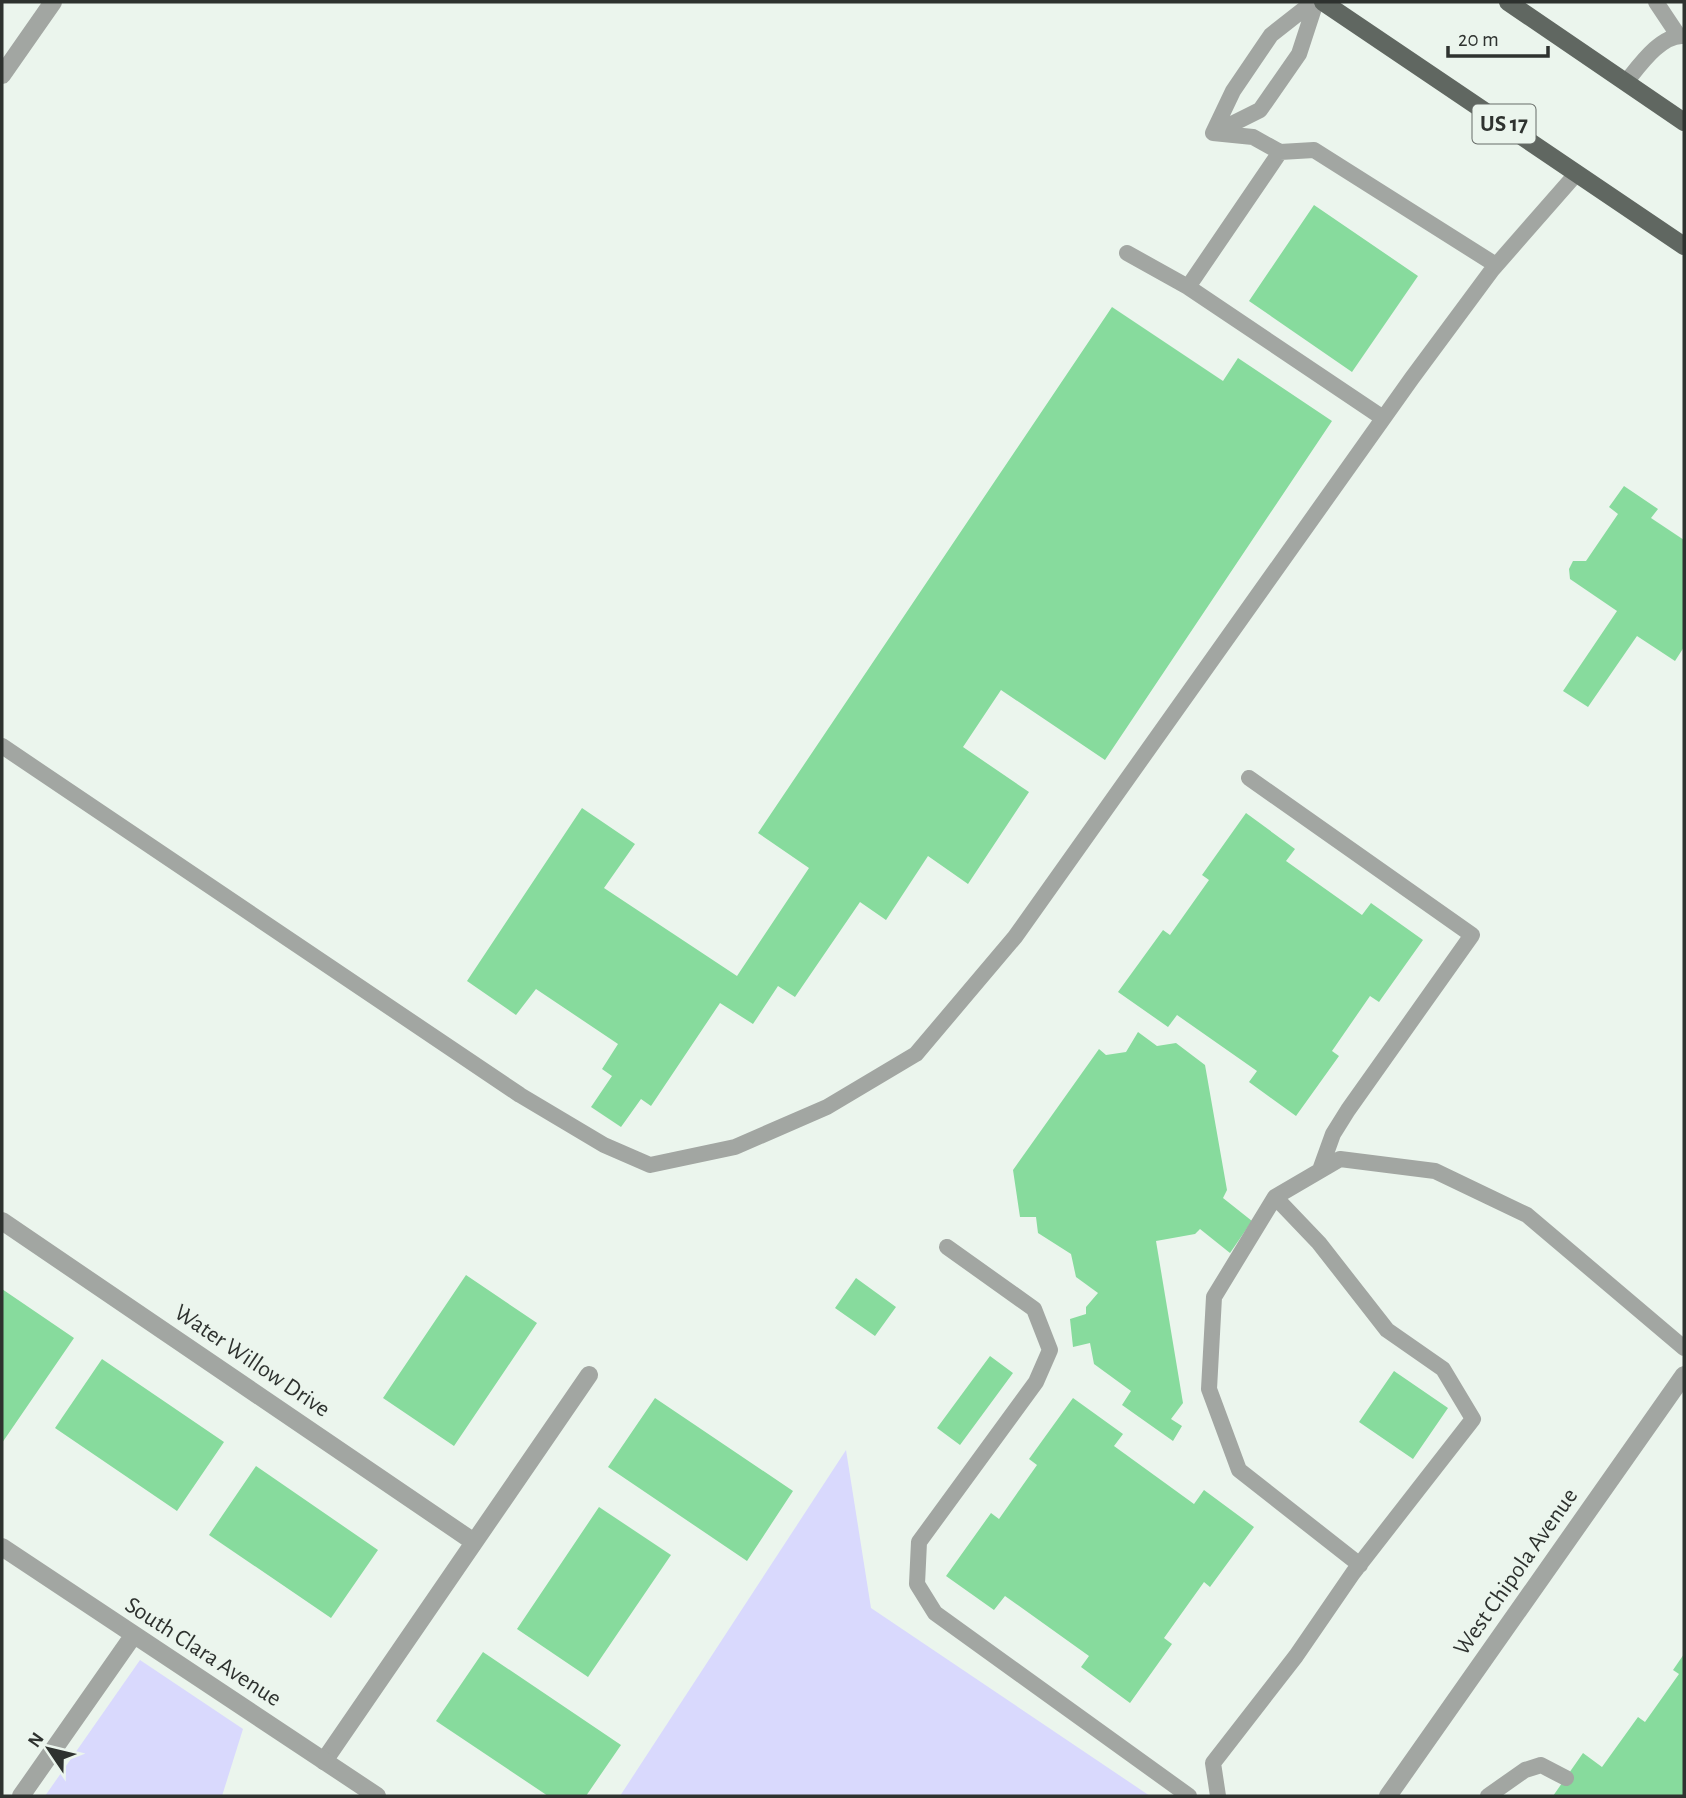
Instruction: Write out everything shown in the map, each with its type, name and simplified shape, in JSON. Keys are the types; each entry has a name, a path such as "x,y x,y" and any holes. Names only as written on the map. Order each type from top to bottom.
{"main road":[{"name":"US 17","path":"1323,2 1684,246"},
{"path":"1508,2 1684,122"}],"street":[{"path":"2,75 53,2"},
{"name":"Water Willow Drive","path":"2,1221 474,1542"},
{"path":"324,1761 589,1375"},
{"name":"West Chipola Avenue","path":"1388,1796 1684,1375"},
{"name":"South Clara Avenue","path":"2,1547 377,1796"},
{"path":"21,1796 133,1636"}],"lane":[{"path":"1213,133 1260,110 1299,54 1314,2"},
{"path":"1213,133 1233,91 1271,35 1314,2"},
{"path":"1626,82 1651,52 1681,36 1656,2"},
{"path":"1213,133 1253,137 1280,152 1314,150 1496,265"},
{"path":"1188,287 1280,152"},
{"path":"2,746 520,1095 604,1145 650,1165 735,1147 827,1107 916,1054 1015,937 1383,418 1496,265 1577,173"},
{"path":"1127,253 1188,287 1383,418"},
{"path":"1249,778 1472,935 1348,1110 1333,1134 1320,1170"},
{"path":"1360,1565 1239,1471 1209,1389 1214,1297 1275,1196 1340,1159 1435,1171 1527,1214 1684,1348"},
{"path":"1218,1796 1213,1763 1296,1656 1360,1565 1473,1419 1443,1369 1387,1330 1319,1244 1275,1196"},
{"path":"947,1247 1034,1309 1050,1350 1036,1381 919,1542 917,1584 935,1613 1189,1796"},
{"path":"1488,1796 1525,1770 1541,1765 1566,1778"}],"shaded area":[{"path":"846,1450 871,1608 1150,1796 620,1796"},
{"path":"140,1660 243,1729 222,1796 45,1796"}],"building":[{"path":"1314,205 1418,276 1352,372 1249,301"},
{"path":"1112,307 1223,381 1238,358 1332,421 1105,760 1001,690 963,747 1029,792 968,884 928,856 886,920 860,902 795,997 778,986 753,1024 720,1003 651,1106 641,1099 621,1127 591,1107 612,1076 602,1069 618,1044 536,989 516,1015 467,981 582,808 635,844 604,888 737,976 809,868 758,833"},
{"path":"1624,486 1658,509 1651,518 1684,540 1684,647 1675,661 1637,636 1588,707 1563,691 1617,611 1570,579 1569,569 1573,561 1586,561 1618,514 1609,507"},
{"path":"1246,813 1295,849 1286,861 1362,915 1371,903 1423,940 1379,1002 1370,996 1332,1051 1339,1056 1296,1116 1249,1082 1257,1071 1177,1015 1168,1027 1118,992 1163,930 1170,935 1209,880 1202,875"},
{"path":"1138,1032 1157,1046 1176,1043 1205,1065 1227,1190 1223,1198 1252,1221 1230,1253 1200,1229 1195,1234 1156,1241 1183,1403 1171,1419 1182,1426 1173,1441 1122,1405 1131,1391 1094,1364 1090,1343 1073,1347 1070,1319 1086,1314 1086,1307 1098,1293 1076,1277 1071,1254 1038,1233 1036,1217 1020,1217 1013,1170 1099,1049 1106,1055 1126,1052"},
{"path":"466,1275 537,1323 454,1446 383,1398"},
{"path":"856,1278 896,1307 875,1336 835,1308"},
{"path":"2,1289 74,1338 2,1443"},
{"path":"990,1356 1013,1373 960,1445 937,1428"},
{"path":"102,1359 224,1442 177,1511 55,1428"},
{"path":"1394,1371 1448,1408 1413,1459 1359,1422"},
{"path":"655,1398 793,1491 747,1561 608,1467"},
{"path":"1073,1398 1123,1434 1114,1446 1194,1504 1204,1490 1254,1527 1210,1587 1204,1582 1164,1638 1172,1644 1130,1703 1081,1667 1089,1656 1005,1596 994,1610 946,1576 991,1513 999,1519 1037,1465 1029,1459"},
{"path":"256,1466 378,1550 331,1618 209,1535"},
{"path":"599,1507 671,1555 588,1677 517,1629"},
{"path":"483,1652 621,1745 586,1796 548,1796 436,1721"},
{"path":"1684,1654 1684,1796 1553,1796 1583,1753 1602,1767 1638,1717 1645,1722 1679,1674 1673,1670"}]}
